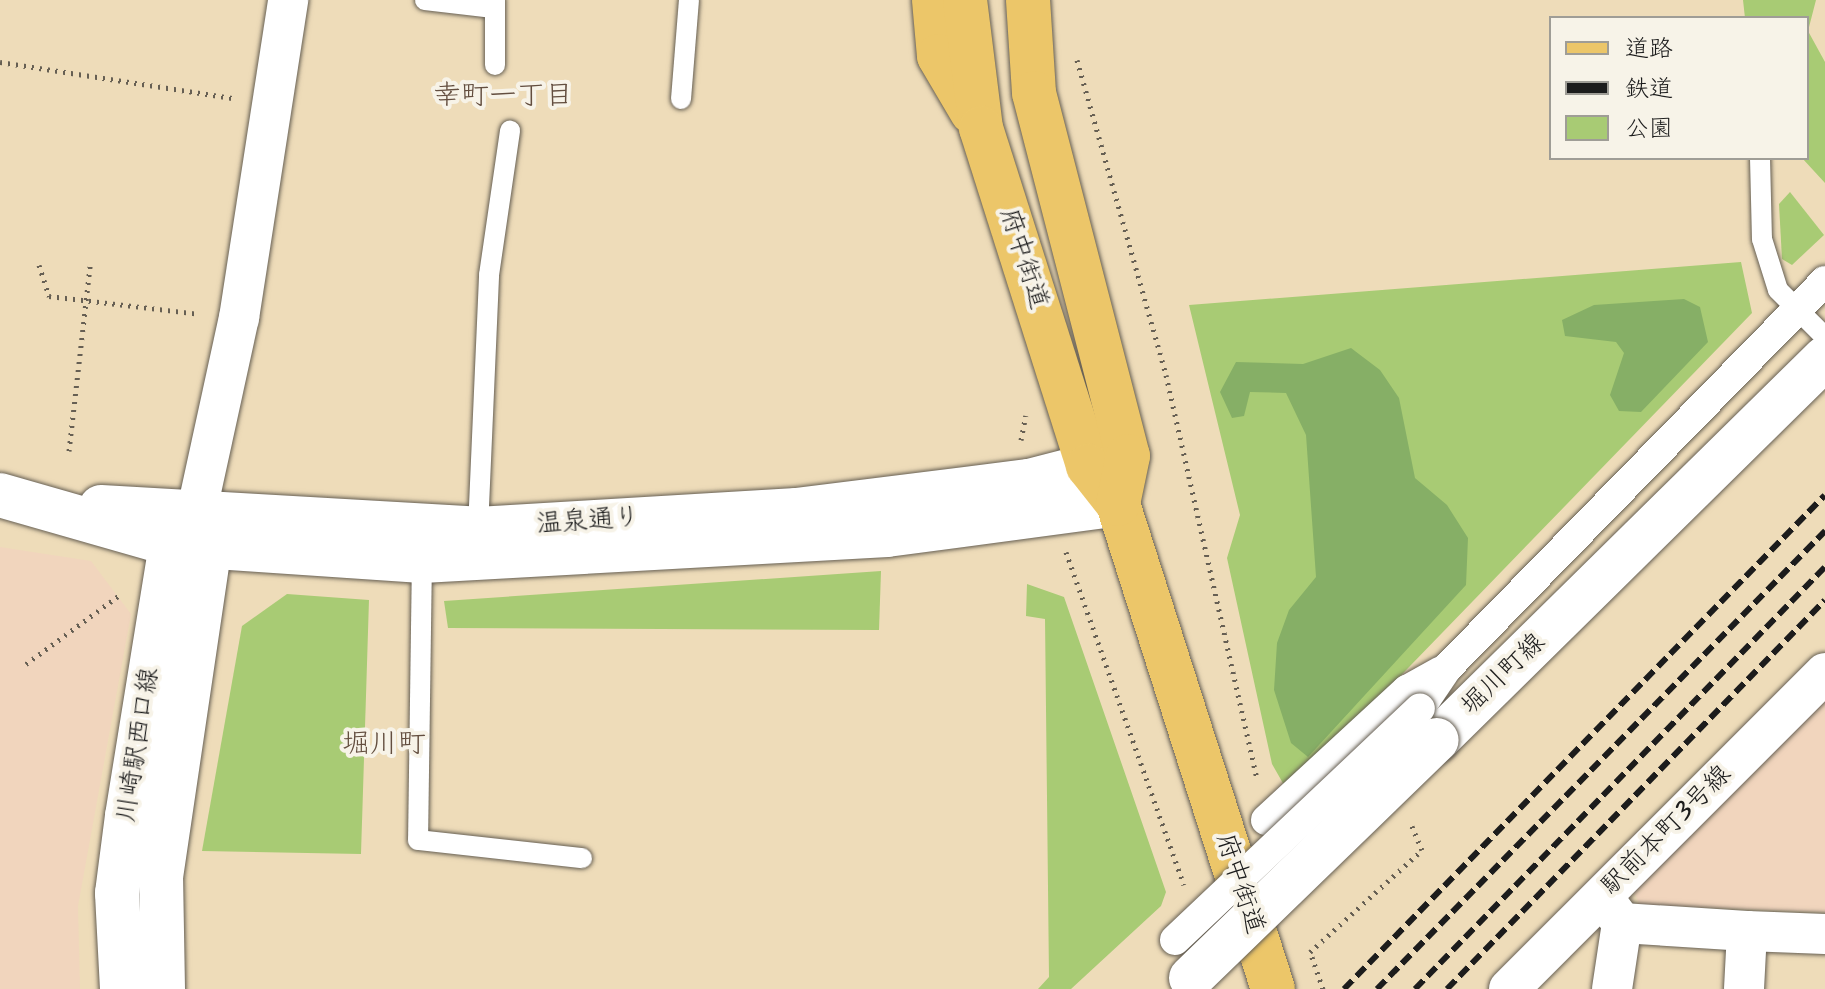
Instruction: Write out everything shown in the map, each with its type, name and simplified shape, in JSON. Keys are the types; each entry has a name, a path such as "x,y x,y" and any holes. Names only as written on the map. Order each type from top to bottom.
{"main road":[{"path":"934,0 939,56 981,128"},
{"name":"府中街道","path":"965,0 981,128 1108,461"},
{"name":"府中街道","path":"1028,0 1034,93 1118,504 1273,989"},
{"path":"1034,93 1048,0"}],"street":[{"path":"198,528 239,318 285,1"},
{"path":"1266,820 1407,690 1447,668 1825,281"},
{"name":"堀川町線","path":"1182,969 1428,724 1825,358"},
{"name":"温泉通り","path":"423,545 478,529 796,510 1029,481 1108,461"},
{"name":"温泉通り","path":"0,495 44,507 198,528 423,545 887,535 1118,504"},
{"name":"川崎駅西口線","path":"122,989 117,893 198,528"},
{"name":"川崎駅西口線","path":"163,989 161,877 198,528"},
{"path":"1428,724 1447,668"},
{"name":"駅前本町3号線","path":"1509,989 1612,910 1825,673"},
{"path":"1612,989 1612,910 1747,931 1825,934"},
{"path":"1744,989 1747,931"}],"lane":[{"path":"425,0 493,4 495,65"},
{"path":"681,99 689,0"},
{"path":"478,529 489,275 510,131"},
{"path":"1760,160 1762,239 1778,290 1795,312 1825,337"},
{"path":"423,545 418,840 582,858"}],"path":[{"path":"1072,42 1166,375 1266,820"},
{"path":"0,62 271,103"},
{"path":"39,265 49,296 239,318"},
{"path":"69,451 90,266"},
{"path":"1076,575 1184,886"},
{"path":"26,664 126,591"},
{"path":"1323,989 1310,952 1422,850 1410,828 1419,819"}],"shaded area":[{"path":"0,547 91,561 131,614 78,906 80,989 0,989"},
{"path":"1825,685 1825,912 1640,905 1629,882"}],"green space":[{"path":"1743,0 1816,0 1809,27 1809,16 1745,16"},
{"path":"1809,33 1825,62 1825,183 1804,160 1809,160"},
{"path":"1790,192 1824,235 1792,265 1782,259 1779,204"},
{"path":"1741,262 1752,313 1288,792 1272,764 1227,558 1240,515 1189,305"},
{"path":"1684,299 1700,307 1708,342 1641,412 1619,411 1610,395 1624,353 1616,342 1565,336 1562,320 1594,305"},
{"path":"1351,348 1380,370 1399,398 1415,478 1447,505 1468,538 1466,585 1308,757 1291,743 1274,690 1277,643 1289,610 1316,577 1306,435 1286,393 1250,392 1244,416 1232,418 1220,392 1236,362 1303,364"},
{"path":"881,571 879,630 448,628 444,601"},
{"path":"1027,584 1064,597 1166,892 1161,906 1071,989 1038,989 1049,977 1045,619 1026,616"},
{"path":"287,594 369,600 361,854 202,851 242,626"}],"railway":[{"path":"1344,989 1825,495"},
{"path":"1377,989 1825,531"},
{"path":"1415,989 1825,567"},
{"path":"1447,989 1825,600"}],"district":[{"name":"幸町一丁目","path":"503,97"},
{"name":"堀川町","path":"384,745"}]}
